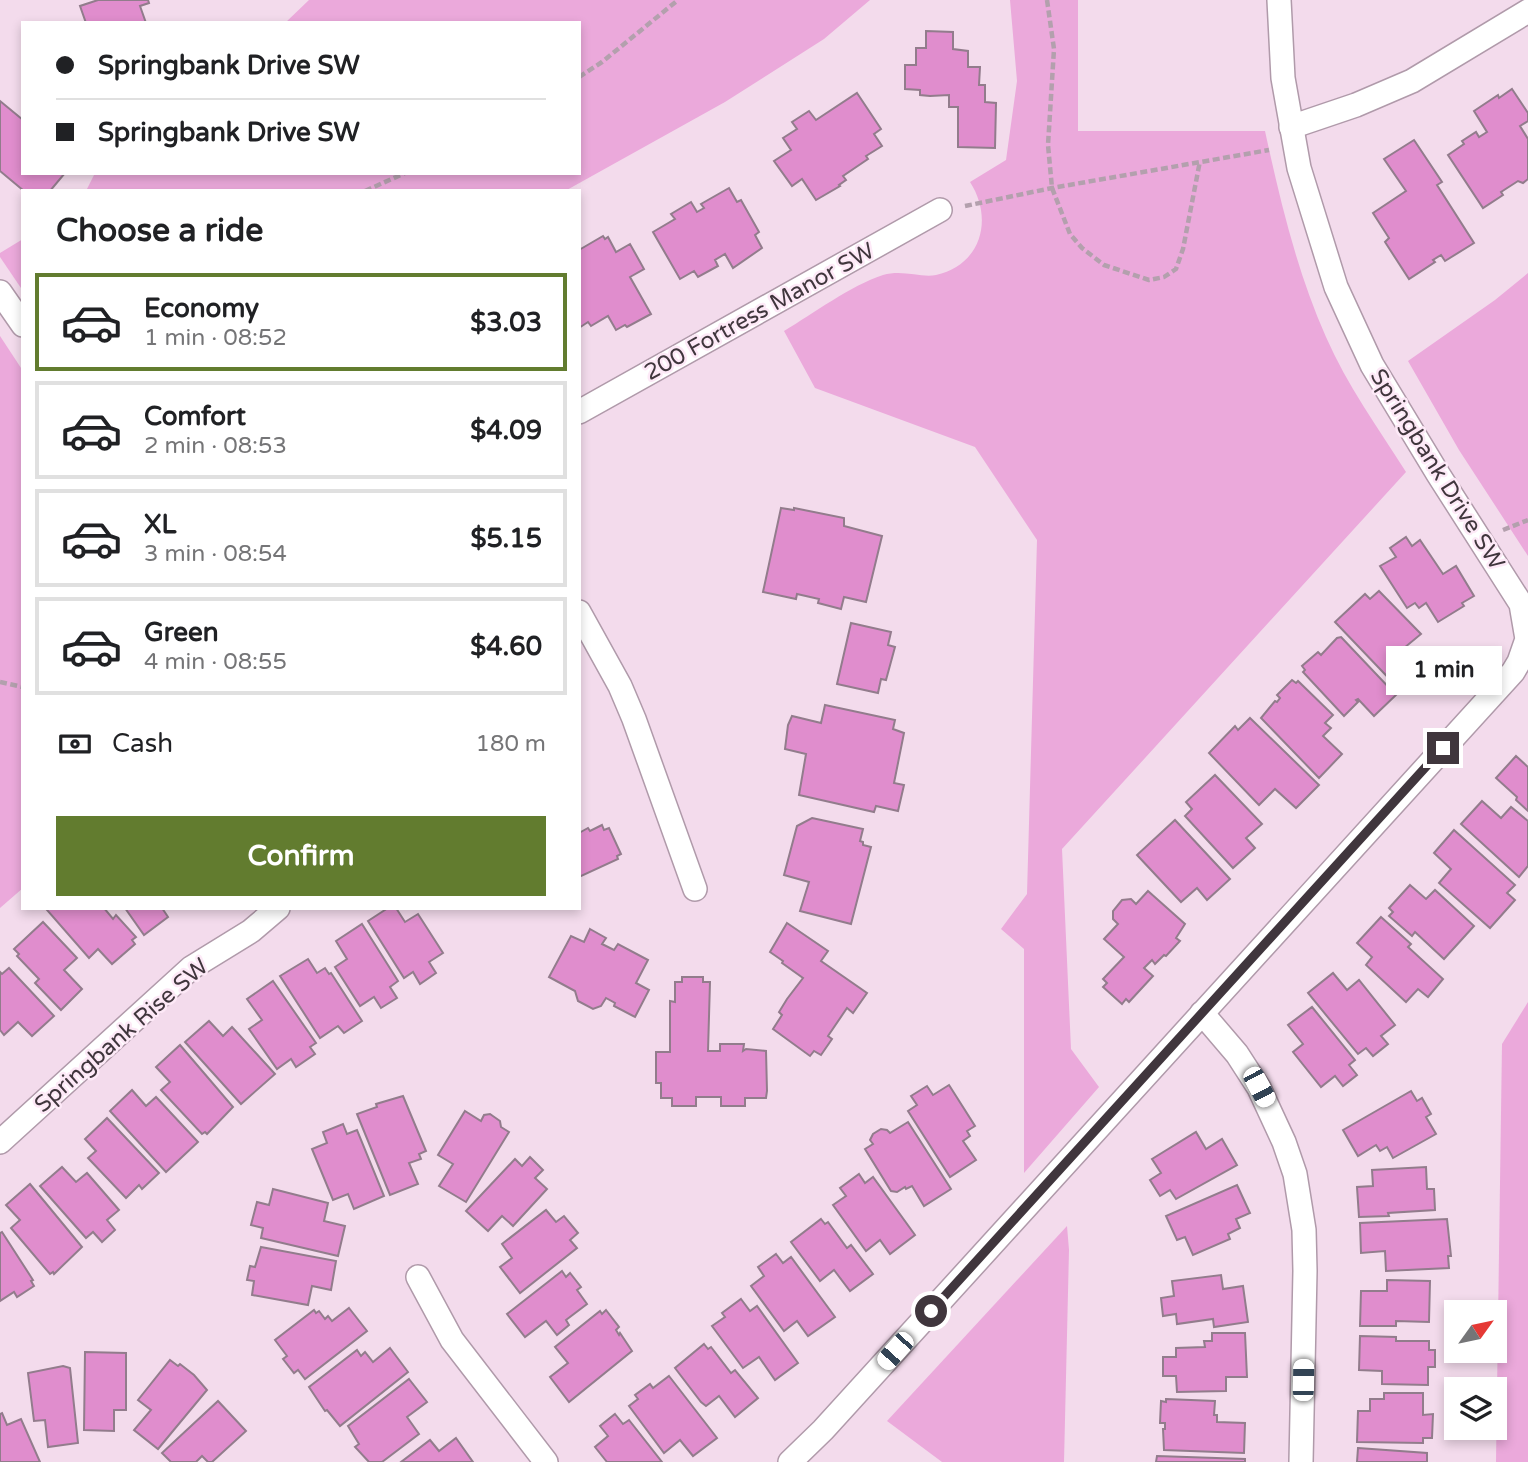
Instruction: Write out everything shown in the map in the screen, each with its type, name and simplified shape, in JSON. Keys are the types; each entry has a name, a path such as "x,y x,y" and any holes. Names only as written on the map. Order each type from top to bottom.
{"street":[{"name":"Springbank Drive SW","path":"790,1462 823,1430 1513,672 1527,639 1521,604 1438,474 1373,365 1336,286 1310,208 1292,127 1283,78 1279,0"},
{"path":"1292,127 1356,105 1412,81 1528,11"},
{"name":"200 Fortress Manor SW","path":"581,411 940,210"},
{"path":"0,292 21,322"},
{"path":"581,616 620,686 634,719 695,889"},
{"name":"Springbank Rise SW","path":"0,1142 191,968 251,931 276,910"},
{"path":"1202,1013 1237,1054 1259,1087 1271,1110 1295,1174 1304,1230 1305,1270 1301,1462"},
{"path":"418,1277 452,1340 546,1462"}],"path":[{"path":"581,76 602,62 678,0"},
{"path":"1047,0 1054,50 1048,145 1052,188 1070,234 1082,248 1104,265 1149,280 1164,277 1176,270 1183,249 1200,161"},
{"path":"940,210 1271,150 1292,127"},
{"path":"369,189 401,175"},
{"path":"0,682 21,687"}],"shaded area":[{"path":"309,0 870,0 824,39 725,102 569,189 87,189 94,175 581,175 581,21 287,21"},
{"path":"1010,0 1078,0 1078,131 1265,131 1290,236 1326,337 1363,406 1406,472 1062,849 1071,1049 1099,1087 1024,1173 1024,949 1001,929 1027,894 1037,540 975,447 815,388 784,331 871,280 890,273 936,275 951,270 973,251 982,225 977,196 970,182 1006,160 1017,81"},
{"path":"21,240 21,288 0,257 0,253"},
{"path":"1528,273 1528,556 1459,450 1408,361 1495,300"},
{"path":"0,336 21,368 21,890 0,908"},
{"path":"1528,1002 1528,1462 1496,1462 1496,1440 1507,1440 1507,1377 1497,1377 1497,1363 1507,1363 1507,1300 1498,1300 1502,1044"},
{"path":"1067,1226 1069,1250 1064,1462 942,1462 887,1421"}],"building":[{"path":"98,0 148,0 149,3 140,6 145,21 85,21 80,6"},
{"path":"926,31 953,32 953,49 968,51 968,67 980,67 979,85 985,85 985,102 996,103 995,148 958,147 958,107 949,107 949,95 920,95 920,90 905,89 905,65 916,65 916,48 926,48"},
{"path":"1512,89 1528,113 1528,121 1520,126 1528,139 1528,179 1523,183 1518,181 1483,208 1448,155 1476,132 1479,137 1487,132 1474,111"},
{"path":"857,93 881,129 874,134 882,146 843,176 846,180 840,186 816,200 802,179 792,186 774,161 791,150 783,138 797,129 792,122 809,111 816,120"},
{"path":"0,101 21,118 21,175 63,175 52,189 22,189 0,171"},
{"path":"1414,140 1442,182 1437,185 1474,243 1445,261 1441,255 1409,279 1385,242 1389,238 1373,213 1406,191 1384,159"},
{"path":"729,188 737,202 741,200 759,232 755,235 762,248 733,268 725,254 715,260 718,266 698,277 694,271 680,279 653,232 675,219 671,214 691,202 697,212 704,208 701,204"},
{"path":"603,236 605,239 608,237 616,252 630,244 644,269 630,277 651,314 616,330 608,316 591,326 588,322 581,327 581,249"},
{"path":"781,508 844,518 844,526 882,536 866,602 844,597 841,609 818,603 819,599 797,594 796,599 763,592"},
{"path":"1406,537 1412,546 1420,540 1443,574 1456,566 1474,596 1462,603 1464,606 1438,622 1426,603 1419,608 1415,603 1407,608 1380,566 1396,557 1390,548"},
{"path":"1379,591 1421,634 1404,648 1423,669 1401,691 1335,622 1365,594 1370,599"},
{"path":"851,623 891,632 888,645 895,647 886,680 881,679 878,693 837,684"},
{"path":"1341,637 1396,695 1374,716 1358,699 1344,716 1303,672 1305,670 1302,666 1318,652 1321,655"},
{"path":"1292,680 1296,683 1298,681 1333,715 1325,723 1331,728 1323,736 1342,754 1319,778 1261,718 1275,701 1277,702 1280,698 1277,695"},
{"path":"825,705 895,720 893,729 904,733 894,783 904,785 898,811 876,806 874,812 799,795 806,754 785,749 788,725 792,716 821,723"},
{"path":"1250,718 1319,785 1296,808 1275,789 1259,805 1209,753 1235,726 1238,730"},
{"path":"1516,756 1528,767 1528,811 1496,778"},
{"path":"1215,775 1262,824 1246,838 1255,848 1233,868 1185,816 1192,809 1186,802"},
{"path":"1482,801 1501,818 1511,807 1528,821 1528,866 1519,877 1461,824"},
{"path":"812,818 863,829 860,841 871,847 851,924 800,911 809,882 784,875 797,826"},
{"path":"1175,820 1230,879 1207,900 1197,888 1181,902 1137,855"},
{"path":"602,825 604,830 609,828 621,854 617,856 618,859 581,876 581,832 588,828 590,831"},
{"path":"1454,830 1515,885 1507,893 1515,900 1490,928 1439,883 1451,869 1434,853"},
{"path":"1410,885 1426,899 1435,890 1474,926 1444,959 1415,932 1412,936 1389,916 1393,912 1389,908"},
{"path":"1148,891 1185,924 1176,938 1180,941 1166,956 1155,964 1152,960 1144,968 1153,976 1129,1002 1126,999 1122,1004 1103,987 1107,983 1103,979 1124,957 1104,939 1118,924 1113,919 1113,911 1122,900 1131,899 1136,904"},
{"path":"47,910 106,910 113,919 116,915 136,937 132,940 135,944 112,964 98,949 89,958"},
{"path":"126,910 163,910 168,917 144,935"},
{"path":"385,910 397,910 405,922 418,914 443,953 429,962 436,973 420,984 413,972 404,978 368,921"},
{"path":"1381,917 1411,944 1408,947 1443,979 1428,997 1418,989 1406,1002 1366,965 1372,957 1357,943"},
{"path":"43,922 77,958 64,970 82,989 61,1010 35,983 39,979 17,956 19,954 14,949"},
{"path":"787,923 828,951 821,961 867,993 853,1013 847,1008 828,1036 832,1039 821,1055 814,1051 810,1056 773,1029 782,1015 779,1012 803,978 770,952"},
{"path":"362,924 398,981 390,987 397,998 381,1008 374,997 360,1006 335,967 347,959 336,941"},
{"path":"590,929 606,938 602,944 614,950 618,944 648,960 636,983 649,990 635,1017 614,1006 615,1003 606,998 601,1006 593,1009 578,1001 575,991 549,977 571,936 584,942"},
{"path":"308,959 317,973 325,968 331,973 362,1021 344,1033 338,1026 320,1038 280,976"},
{"path":"9,968 54,1016 32,1036 18,1022 4,1035 0,1030 0,972 2,974"},
{"path":"1333,973 1347,990 1359,980 1395,1025 1381,1036 1388,1044 1373,1056 1366,1048 1358,1054 1308,993"},
{"path":"682,977 703,977 703,982 710,982 708,1051 720,1051 720,1044 744,1044 743,1051 766,1051 766,1098 745,1098 745,1106 721,1106 721,1097 696,1097 696,1106 672,1106 672,1098 661,1098 661,1083 656,1083 656,1052 670,1052 670,1001 675,1002 675,982 682,982"},
{"path":"273,981 316,1043 310,1047 315,1054 296,1067 291,1059 277,1069 249,1029 262,1020 247,999"},
{"path":"1312,1007 1355,1060 1349,1065 1357,1075 1343,1086 1335,1076 1321,1087 1293,1052 1303,1044 1288,1025"},
{"path":"209,1021 223,1036 232,1027 275,1074 241,1104 185,1042"},
{"path":"180,1045 233,1107 207,1134 202,1134 161,1090 170,1082 156,1067"},
{"path":"949,1085 975,1126 967,1131 970,1136 963,1141 976,1160 950,1177 908,1111 917,1105 911,1096 927,1086 933,1095"},
{"path":"132,1090 146,1106 156,1097 198,1142 166,1172 110,1111"},
{"path":"1411,1091 1417,1101 1422,1098 1431,1114 1426,1117 1436,1134 1393,1158 1387,1147 1380,1151 1376,1145 1358,1156 1343,1130"},
{"path":"403,1096 426,1151 419,1154 421,1159 409,1163 418,1184 390,1195 357,1114 377,1107 376,1104"},
{"path":"465,1111 481,1121 484,1115 490,1114 509,1132 466,1202 439,1186 453,1164 438,1155"},
{"path":"107,1118 159,1173 142,1189 139,1185 126,1198 88,1158 96,1151 85,1139"},
{"path":"908,1122 951,1189 924,1206 912,1186 897,1192 891,1191 865,1149 873,1144 870,1140 873,1134 881,1129 890,1133"},
{"path":"343,1124 347,1134 357,1130 384,1196 354,1209 348,1194 333,1200 312,1149 327,1143 323,1132"},
{"path":"1196,1132 1206,1149 1222,1139 1237,1165 1176,1199 1170,1190 1160,1196 1150,1180 1161,1173 1152,1159"},
{"path":"530,1157 543,1170 535,1178 547,1189 513,1226 502,1216 488,1231 466,1211 515,1159 522,1166"},
{"path":"62,1167 76,1182 87,1173 119,1210 107,1220 115,1230 102,1242 93,1232 86,1238 40,1186"},
{"path":"1426,1167 1427,1189 1434,1189 1435,1210 1359,1217 1357,1187 1373,1186 1372,1170"},
{"path":"859,1174 865,1183 873,1177 915,1235 890,1254 880,1240 866,1251 833,1205 846,1196 840,1188"},
{"path":"30,1184 82,1247 54,1274 50,1274 11,1228 20,1220 6,1205"},
{"path":"1237,1185 1250,1213 1236,1219 1240,1228 1228,1234 1230,1239 1193,1255 1185,1237 1177,1240 1166,1216"},
{"path":"273,1189 328,1203 324,1221 345,1226 338,1256 261,1238 263,1228 251,1225 257,1202 269,1205"},
{"path":"546,1210 556,1222 564,1216 578,1233 570,1240 577,1248 520,1293 500,1267 512,1258 502,1244"},
{"path":"821,1219 825,1224 828,1222 847,1248 851,1245 873,1274 850,1291 834,1270 820,1281 791,1242"},
{"path":"1447,1219 1451,1256 1448,1256 1449,1268 1386,1271 1385,1251 1361,1253 1360,1223"},
{"path":"2,1232 33,1280 31,1281 34,1286 17,1297 14,1292 0,1301 0,1233"},
{"path":"261,1247 336,1261 331,1290 312,1286 308,1305 252,1295 254,1281 247,1280 250,1266 255,1267"},
{"path":"776,1254 783,1263 791,1257 835,1317 808,1336 797,1321 784,1331 751,1286 764,1276 758,1267"},
{"path":"562,1271 566,1277 570,1273 581,1287 577,1290 587,1304 566,1320 569,1325 557,1335 546,1321 525,1337 507,1314"},
{"path":"1221,1275 1223,1289 1243,1286 1248,1322 1214,1327 1213,1319 1177,1324 1176,1314 1163,1316 1161,1298 1174,1296 1172,1281"},
{"path":"1387,1280 1430,1281 1429,1322 1396,1321 1396,1326 1360,1326 1361,1291 1387,1291"},
{"path":"741,1299 750,1311 757,1306 798,1363 775,1380 759,1357 743,1368 712,1326 725,1317 722,1313"},
{"path":"349,1308 367,1331 305,1379 298,1370 294,1373 283,1359 287,1356 275,1340 314,1310 316,1313 319,1311 325,1319 328,1316 332,1321"},
{"path":"606,1310 619,1327 616,1330 619,1335 620,1333 632,1351 569,1402 550,1377 568,1363 555,1347 600,1311 602,1314"},
{"path":"1212,1333 1245,1333 1247,1377 1226,1377 1226,1391 1177,1392 1176,1376 1163,1376 1163,1357 1176,1357 1176,1348 1205,1347 1204,1341 1212,1341"},
{"path":"1360,1336 1396,1337 1396,1341 1429,1341 1429,1350 1435,1350 1435,1367 1428,1367 1428,1385 1382,1384 1382,1371 1359,1370"},
{"path":"704,1344 708,1349 711,1347 731,1373 735,1370 758,1398 735,1417 719,1396 706,1406 701,1402 675,1368"},
{"path":"390,1348 408,1372 340,1426 327,1410 325,1411 309,1387 357,1350 361,1356 365,1352 373,1362"},
{"path":"85,1352 126,1353 126,1410 114,1410 114,1431 84,1430"},
{"path":"170,1360 194,1375 207,1390 158,1449 134,1430 151,1410 138,1400"},
{"path":"63,1366 70,1368 78,1443 48,1447 45,1420 34,1421 28,1373"},
{"path":"669,1376 717,1438 693,1456 680,1440 664,1453 629,1406 638,1399 635,1395 650,1384 653,1388"},
{"path":"409,1379 427,1402 407,1417 419,1434 382,1462 369,1462 355,1447 359,1444 348,1426"},
{"path":"1384,1393 1423,1393 1423,1415 1433,1414 1432,1438 1423,1438 1423,1443 1357,1442 1358,1411 1370,1411 1370,1399 1384,1399"},
{"path":"1166,1399 1215,1401 1214,1415 1217,1415 1217,1422 1245,1423 1244,1453 1164,1450 1165,1423 1160,1423 1161,1401 1166,1402"},
{"path":"218,1401 246,1431 212,1462 202,1456 196,1462 171,1462 162,1453"},
{"path":"2,1413 7,1425 21,1419 40,1462 0,1462"},
{"path":"615,1414 623,1424 629,1420 662,1462 607,1462 595,1447 608,1436 600,1426"},
{"path":"456,1438 473,1462 401,1462 430,1440 439,1451"},
{"path":"1358,1448 1427,1453 1427,1462 1357,1462"},
{"path":"1157,1456 1245,1459 1245,1462 1156,1462"}],"route":[{"path":"931,1311 1443,748"}]}
